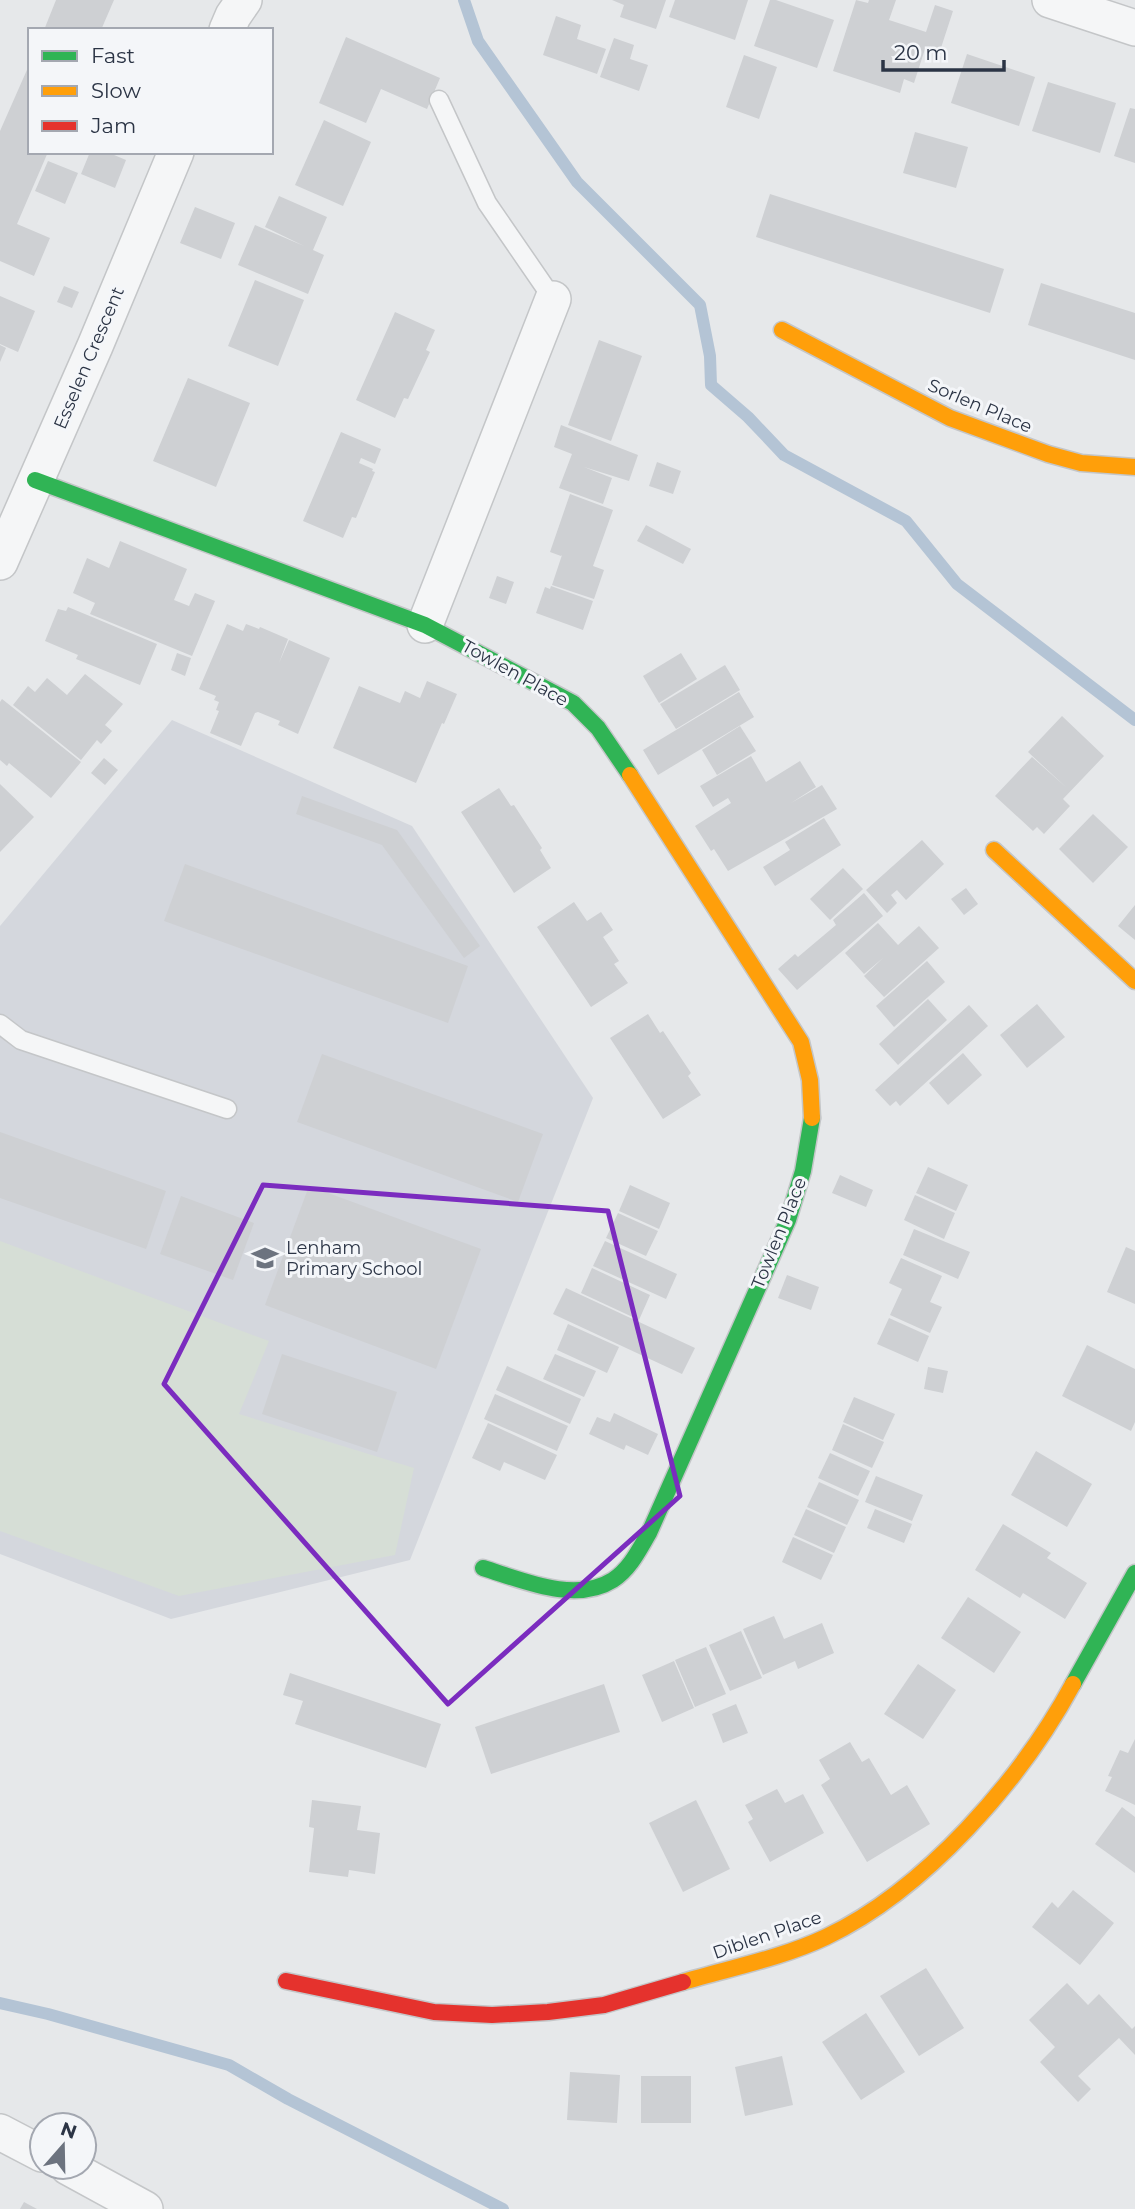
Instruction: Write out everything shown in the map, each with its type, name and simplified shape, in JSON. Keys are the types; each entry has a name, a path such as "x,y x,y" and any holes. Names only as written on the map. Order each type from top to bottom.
{"street":[{"path":"228,28 244,0"},
{"path":"1050,0 1135,28"},
{"name":"Esselen Crescent","path":"0,562 175,154"},
{"path":"425,625 553,299"},
{"name":"Sorlen Place","path":"782,330 950,418 1048,454 1082,463 1135,467"},
{"name":"Towlen Place","path":"35,480 425,625 545,686 573,704 598,728 801,1042 811,1084 811,1123 804,1171 788,1220 649,1533 628,1567 602,1588 565,1591 484,1568"},
{"path":"994,850 1135,981"},
{"name":"Diblen Place","path":"286,1981 434,2012 492,2015 548,2012 604,2005 824,1938 862,1918 899,1892 970,1826 1015,1773 1058,1712 1135,1573"},
{"path":"0,2132 28,2147"},
{"path":"95,2181 145,2209"}],"lane":[{"path":"439,100 487,204 553,299"},
{"path":"0,1024 21,1040 227,1110"}],"highlighted area":[{"path":"263,1185 608,1211 680,1496 448,1704 164,1384"}],"shaded area":[{"name":"Lenham Primary School","path":"172,720 412,826 593,1098 410,1560 171,1619 0,1554 0,926"},
{"path":"0,1241 269,1341 239,1414 414,1468 395,1555 179,1596 0,1531"}],"building":[{"path":"56,0 114,0 102,28 45,28"},
{"path":"612,0 666,0 656,29 620,17 624,5"},
{"path":"675,0 748,0 735,40 669,17"},
{"path":"770,0 834,20 817,68 754,46"},
{"path":"856,0 868,3 869,0 896,0 889,20 926,32 935,5 953,11 939,54 925,49 914,83 904,79 900,93 833,71"},
{"path":"556,16 581,25 577,39 606,49 597,74 543,55"},
{"path":"346,37 440,78 427,109 381,89 366,123 319,103"},
{"path":"614,38 634,45 630,59 648,65 639,91 600,77"},
{"path":"967,54 1035,77 1019,126 951,103"},
{"path":"744,55 777,67 759,119 726,107"},
{"path":"28,68 28,154 47,154 17,224 50,238 34,276 0,261 0,131"},
{"path":"1048,82 1116,103 1100,153 1032,131"},
{"path":"1130,108 1135,109 1135,163 1114,156"},
{"path":"324,120 371,142 343,206 295,185"},
{"path":"915,132 968,147 956,188 903,173"},
{"path":"89,154 112,154 126,160 115,188 81,174"},
{"path":"48,161 78,173 65,204 35,191"},
{"path":"770,194 1004,269 990,313 756,237"},
{"path":"279,196 327,217 313,250 324,255 308,294 238,265 255,225 304,246 265,227"},
{"path":"195,207 235,223 221,259 180,243"},
{"path":"255,280 304,300 278,366 228,346"},
{"path":"1041,283 1135,313 1135,360 1028,325"},
{"path":"64,286 79,292 72,308 57,302"},
{"path":"0,296 35,311 18,352 0,344"},
{"path":"395,312 435,330 426,350 430,352 408,399 404,398 395,418 356,400"},
{"path":"599,340 642,356 611,441 568,425"},
{"path":"0,345 6,348 0,362"},
{"path":"188,378 250,403 216,487 153,461"},
{"path":"561,425 638,455 629,481 584,467 612,478 603,504 559,488 572,454 554,447"},
{"path":"341,432 381,449 375,464 361,458 359,463 375,472 356,518 352,517 343,538 303,521"},
{"path":"657,462 681,471 673,494 649,486"},
{"path":"570,494 613,510 593,566 604,570 594,599 552,585 562,555 550,552"},
{"path":"646,525 691,549 683,564 637,541"},
{"path":"120,541 187,569 174,600 189,606 195,593 215,601 192,656 90,614 95,603 73,593 87,558 109,568"},
{"path":"497,576 514,582 506,604 489,598"},
{"path":"551,586 593,601 583,630 536,613 545,587 550,589"},
{"path":"68,607 157,644 140,685 76,659 78,655 45,641 58,609 66,611"},
{"path":"227,624 243,631 246,624 259,629 260,627 288,639 279,663 289,640 330,658 298,734 278,725 280,721 258,712 255,713 241,746 210,733 219,711 216,710 219,702 214,700 216,696 199,689"},
{"path":"177,653 191,658 185,676 171,670"},
{"path":"681,653 697,679 659,703 643,676"},
{"path":"725,665 740,690 676,729 660,704"},
{"path":"85,674 123,704 105,725 112,731 101,744 97,740 81,760 13,705 28,686 35,692 47,678 67,695"},
{"path":"427,681 457,694 416,783 333,748 359,686 400,703 405,691 420,698"},
{"path":"739,692 754,717 658,775 643,750"},
{"path":"2,699 81,762 51,798 9,763 7,766 0,760"},
{"path":"1062,716 1104,756 1063,799 1070,806 1044,834 1037,827 1033,831 995,796 1032,757 1067,788 1028,752"},
{"path":"740,726 756,751 717,775 702,750"},
{"path":"751,756 766,782 800,761 816,787 791,803 822,785 837,809 728,871 695,826 731,803 728,798 713,807 700,786"},
{"path":"104,758 118,770 105,785 91,773"},
{"path":"0,784 34,817 0,852"},
{"path":"499,788 511,806 514,805 542,848 540,850 551,868 514,893 461,812"},
{"path":"302,796 397,830 480,946 464,958 382,845 296,814"},
{"path":"1093,814 1128,847 1093,883 1059,849"},
{"path":"824,818 841,845 775,886 763,867 790,850 785,842"},
{"path":"922,840 944,864 906,900 897,890 891,895 897,903 887,913 866,890"},
{"path":"185,864 468,966 448,1023 164,921"},
{"path":"843,868 863,889 830,920 810,899"},
{"path":"966,888 978,904 964,915 951,899"},
{"path":"864,893 883,916 797,990 778,969 795,954 798,957 836,925 833,920"},
{"path":"574,902 587,921 601,912 613,930 603,937 619,961 614,964 628,983 591,1007 537,927"},
{"path":"1135,905 1135,940 1118,926"},
{"path":"878,923 898,945 919,926 939,948 884,997 864,976 883,958 864,974 845,953"},
{"path":"927,961 945,982 894,1027 876,1006"},
{"path":"928,999 947,1020 898,1065 879,1044"},
{"path":"1037,1004 1065,1037 1027,1068 1000,1035"},
{"path":"969,1005 988,1026 900,1106 896,1101 890,1106 875,1090"},
{"path":"648,1014 660,1033 663,1031 691,1073 688,1076 701,1095 663,1119 610,1038"},
{"path":"963,1053 982,1075 948,1105 929,1083"},
{"path":"322,1054 543,1134 518,1202 297,1122"},
{"path":"0,1132 166,1191 146,1249 0,1198"},
{"path":"928,1167 968,1185 956,1211 916,1193"},
{"path":"840,1175 873,1190 866,1207 832,1193"},
{"path":"630,1185 670,1203 659,1229 619,1211"},
{"path":"309,1186 481,1249 436,1369 265,1305"},
{"path":"915,1195 955,1213 944,1239 904,1220"},
{"path":"181,1196 254,1223 233,1280 160,1254"},
{"path":"618,1213 658,1231 646,1256 606,1238"},
{"path":"914,1229 970,1252 958,1279 903,1255"},
{"path":"605,1241 677,1274 666,1299 593,1266"},
{"path":"1126,1247 1135,1251 1135,1304 1107,1292"},
{"path":"901,1258 942,1276 930,1302 942,1307 930,1333 890,1315 902,1289 889,1283"},
{"path":"592,1268 650,1295 639,1320 581,1293"},
{"path":"787,1275 819,1287 811,1310 778,1298"},
{"path":"566,1288 695,1348 682,1374 553,1314"},
{"path":"889,1318 929,1336 918,1362 877,1344"},
{"path":"568,1324 619,1347 607,1373 557,1350"},
{"path":"1087,1345 1135,1369 1135,1422 1131,1431 1062,1396"},
{"path":"282,1354 397,1392 377,1452 262,1414"},
{"path":"555,1354 596,1371 584,1397 543,1379"},
{"path":"507,1366 581,1399 570,1424 496,1390"},
{"path":"928,1367 948,1371 943,1393 924,1389"},
{"path":"495,1394 568,1426 557,1451 484,1419"},
{"path":"854,1397 895,1414 883,1440 843,1422"},
{"path":"614,1413 658,1434 648,1455 626,1445 624,1450 589,1434 597,1417 610,1422"},
{"path":"488,1423 557,1455 545,1480 504,1462 500,1471 472,1458"},
{"path":"843,1424 884,1442 872,1468 832,1450"},
{"path":"1036,1451 1092,1484 1067,1527 1011,1495"},
{"path":"830,1453 870,1471 858,1496 818,1478"},
{"path":"876,1476 923,1495 912,1521 865,1502"},
{"path":"819,1482 859,1500 847,1525 807,1507"},
{"path":"806,1509 846,1527 834,1553 794,1535"},
{"path":"875,1509 912,1524 904,1543 867,1528"},
{"path":"1003,1524 1051,1553 1047,1558 1087,1583 1065,1619 1023,1593 1020,1598 975,1570"},
{"path":"793,1537 833,1555 821,1580 782,1562"},
{"path":"968,1597 1021,1632 994,1673 941,1638"},
{"path":"774,1616 784,1639 822,1623 834,1653 798,1669 795,1661 763,1675 743,1629"},
{"path":"741,1631 762,1678 730,1691 709,1645"},
{"path":"706,1647 726,1694 695,1707 675,1660"},
{"path":"674,1661 694,1708 662,1722 642,1675"},
{"path":"918,1664 956,1690 923,1739 884,1714"},
{"path":"290,1673 441,1724 426,1768 295,1724 303,1701 283,1695"},
{"path":"604,1684 620,1732 491,1774 475,1727"},
{"path":"736,1704 748,1733 723,1743 712,1714"},
{"path":"1135,1739 1135,1805 1105,1791 1112,1777 1108,1776 1120,1750 1128,1753"},
{"path":"850,1742 862,1762 869,1758 891,1795 907,1785 930,1824 867,1862 821,1785 830,1779 819,1760"},
{"path":"777,1789 785,1803 803,1794 824,1833 770,1862 748,1822 753,1819 745,1805"},
{"path":"312,1800 361,1806 357,1830 380,1833 375,1874 349,1870 348,1877 309,1872 314,1828 309,1827"},
{"path":"696,1800 730,1869 683,1892 649,1823"},
{"path":"1122,1807 1135,1817 1135,1873 1095,1844"},
{"path":"1073,1890 1114,1923 1080,1965 1032,1927 1052,1902 1058,1908"},
{"path":"926,1968 964,2028 919,2056 880,1996"},
{"path":"1067,1983 1088,2005 1099,1994 1132,2029 1135,2026 1135,2055 1119,2038 1078,2076 1091,2089 1078,2102 1040,2062 1055,2047 1029,2020"},
{"path":"866,2013 905,2072 861,2100 822,2042"},
{"path":"782,2056 793,2105 745,2116 735,2067"},
{"path":"570,2072 620,2075 617,2123 567,2120"},
{"path":"641,2076 691,2076 691,2123 641,2123"},
{"path":"24,2202 37,2209 20,2209"}],"waterway":[{"path":"464,0 478,41 577,182 700,305 710,356 711,385 748,417 784,455 906,521 957,584 1135,720"},
{"path":"0,2003 229,2065 288,2099 503,2209"}],"traffic: fast":[{"path":"35,480 425,625 573,703 598,728 630,775"},
{"path":"483,1568 548,1588 582,1590 613,1580 629,1565 649,1533 788,1220 803,1171 812,1118"},
{"path":"1073,1684 1135,1573"}],"traffic: slow":[{"path":"782,330 950,418 1048,454 1081,463 1135,467"},
{"path":"630,775 801,1042 810,1080 812,1118"},
{"path":"994,850 1135,981"},
{"path":"683,1982 774,1957 826,1937 863,1917 899,1891 934,1862 998,1794 1052,1721 1073,1684"}],"traffic: jam":[{"path":"286,1981 434,2012 492,2015 604,2005 683,1982"}],"place":[{"name":"Lenham Primary School","path":"265,1258"}]}
